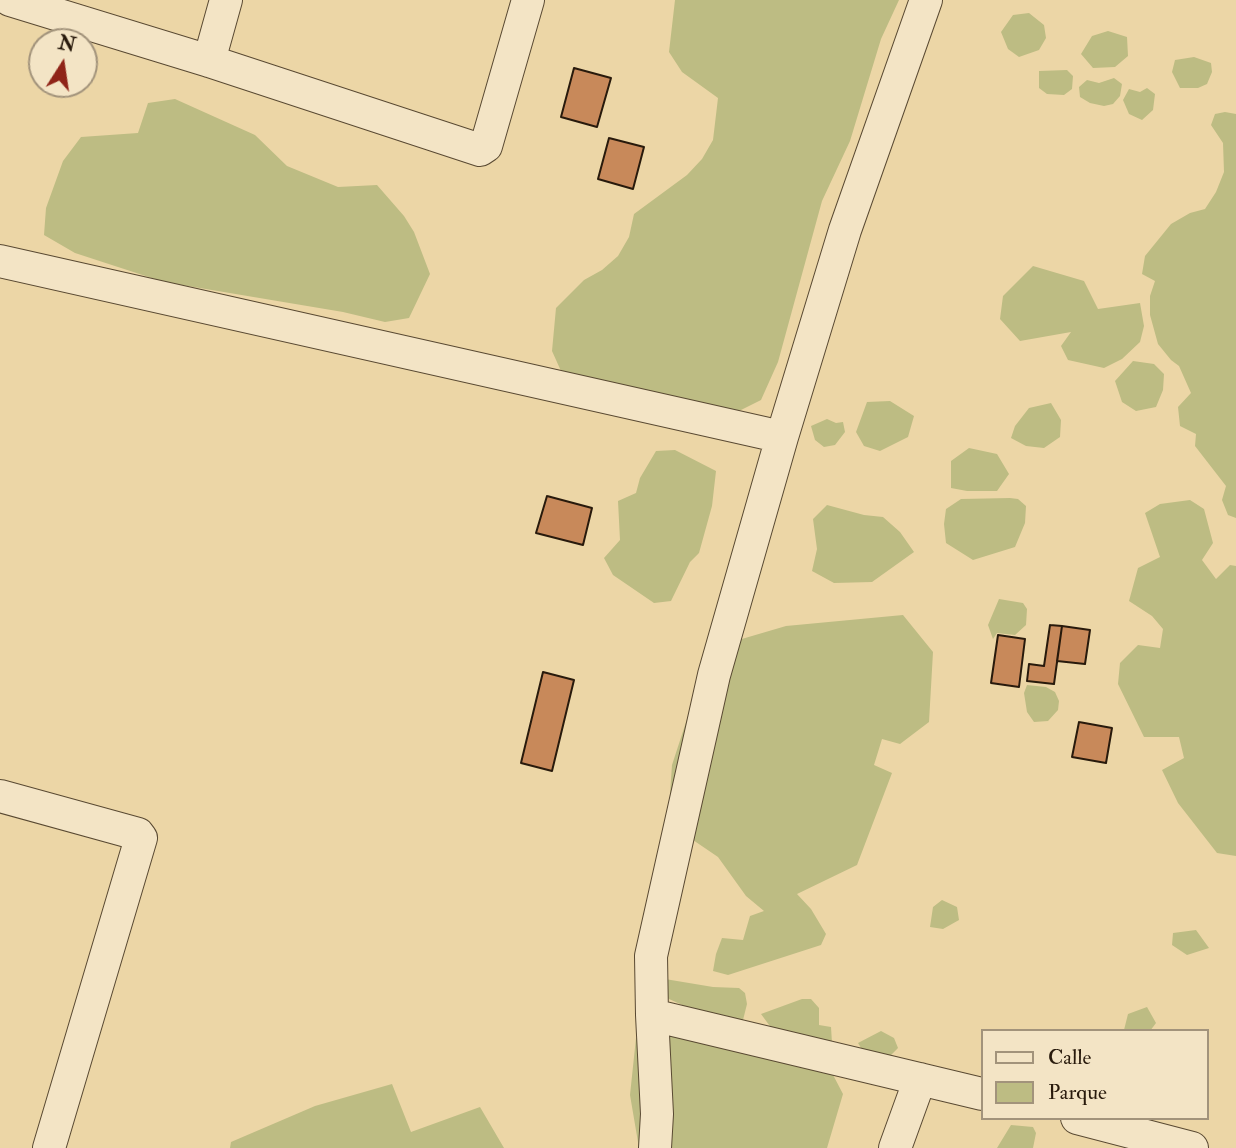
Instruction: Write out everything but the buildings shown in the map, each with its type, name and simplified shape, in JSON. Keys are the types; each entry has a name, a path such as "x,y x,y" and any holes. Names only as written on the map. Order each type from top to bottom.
{"street":[{"path":"10,0 209,61 481,150 486,146 528,0"},
{"path":"209,61 226,0"},
{"path":"655,1148 657,1114 651,956 714,675 845,230 926,0"},
{"path":"0,261 782,437"},
{"path":"0,796 138,834 141,838 49,1148"},
{"path":"652,1015 981,1094"},
{"path":"895,1148 920,1079"},
{"path":"1084,1120 1180,1146"}],"green space":[{"path":"675,0 899,0 881,39 850,141 822,201 778,362 761,400 741,410 718,413 581,381 561,371 552,351 556,308 584,280 602,270 618,256 629,237 634,214 687,175 702,159 713,140 718,98 682,72 669,52"},
{"path":"1029,13 1044,25 1046,38 1039,50 1019,57 1008,49 1001,32 1013,15"},
{"path":"1108,31 1127,37 1128,56 1115,67 1093,68 1081,54 1092,36"},
{"path":"1194,57 1211,63 1212,72 1207,84 1198,88 1180,88 1172,72 1175,60"},
{"path":"1067,70 1073,76 1072,89 1064,95 1047,94 1039,88 1039,71"},
{"path":"1114,78 1122,84 1120,96 1113,104 1104,106 1090,103 1080,97 1079,87 1087,80 1099,83"},
{"path":"1147,88 1155,94 1153,110 1142,120 1129,114 1123,100 1129,89 1140,92"},
{"path":"175,99 255,135 287,166 338,187 377,185 414,232 430,274 409,318 385,322 343,312 164,282 75,253 44,235 46,208 63,161 81,137 138,133 148,103"},
{"path":"1215,114 1236,114 1236,518 1228,515 1222,500 1226,486 1195,446 1196,434 1180,426 1178,407 1191,393 1179,366 1158,344 1150,315 1150,296 1155,281 1142,274 1145,256 1171,224 1190,213 1205,209 1216,192 1224,172 1223,143 1211,125"},
{"path":"1033,266 1084,281 1098,309 1140,303 1144,326 1140,342 1122,359 1104,368 1068,360 1061,346 1071,332 1020,341 1000,319 1003,296"},
{"path":"1133,361 1154,364 1164,374 1163,390 1156,407 1136,411 1122,402 1115,381"},
{"path":"890,401 914,416 908,437 880,451 864,446 856,432 867,402"},
{"path":"1051,403 1061,420 1060,437 1044,448 1026,446 1011,438 1015,426 1029,408"},
{"path":"827,419 836,423 843,422 845,432 835,445 824,447 815,440 811,426"},
{"path":"969,448 997,454 1009,474 997,491 951,488 951,461"},
{"path":"675,450 716,471 712,506 699,553 690,562 671,601 654,603 613,575 604,558 620,540 618,501 636,493 640,478 656,451"},
{"path":"961,499 1018,499 1026,506 1025,523 1015,547 973,560 946,543 946,509"},
{"path":"1190,500 1204,509 1213,543 1202,560 1216,579 1230,565 1236,566 1236,856 1217,853 1178,803 1162,770 1184,758 1179,737 1144,737 1118,684 1120,663 1138,645 1160,648 1163,629 1152,616 1129,601 1138,568 1160,557 1145,513 1160,504"},
{"path":"827,505 883,517 900,532 914,552 872,582 834,583 812,571 817,549 813,519"},
{"path":"999,599 1023,603 1027,609 1026,625 1015,635 997,633 993,639 988,625"},
{"path":"903,615 933,652 929,722 900,744 882,739 874,765 892,773 857,865 797,894 811,909 826,934 821,945 728,975 713,971 722,938 743,940 750,916 764,911 746,896 718,857 668,823 672,765 703,670 735,641 786,626"},
{"path":"1027,685 1046,687 1055,692 1059,701 1058,710 1048,721 1034,722 1027,712 1024,693"},
{"path":"942,900 957,907 959,920 943,929 930,927 933,907"},
{"path":"1196,930 1209,948 1187,955 1172,945 1173,933"},
{"path":"641,966 659,978 713,987 739,988 745,993 747,1004 743,1020 730,1023 704,1015 656,993 635,976"},
{"path":"802,999 811,999 819,1008 819,1025 831,1027 832,1043 775,1033 761,1014"},
{"path":"1147,1007 1156,1023 1152,1029 1124,1029 1128,1014"},
{"path":"657,1028 753,1045 786,1063 831,1071 843,1094 827,1148 639,1148 630,1095 636,1038"},
{"path":"881,1031 894,1038 898,1048 887,1059 864,1053 858,1043"},
{"path":"392,1084 411,1132 480,1107 504,1148 230,1148 231,1142 315,1106"},
{"path":"1011,1125 1033,1127 1036,1133 1033,1148 997,1148"}]}
